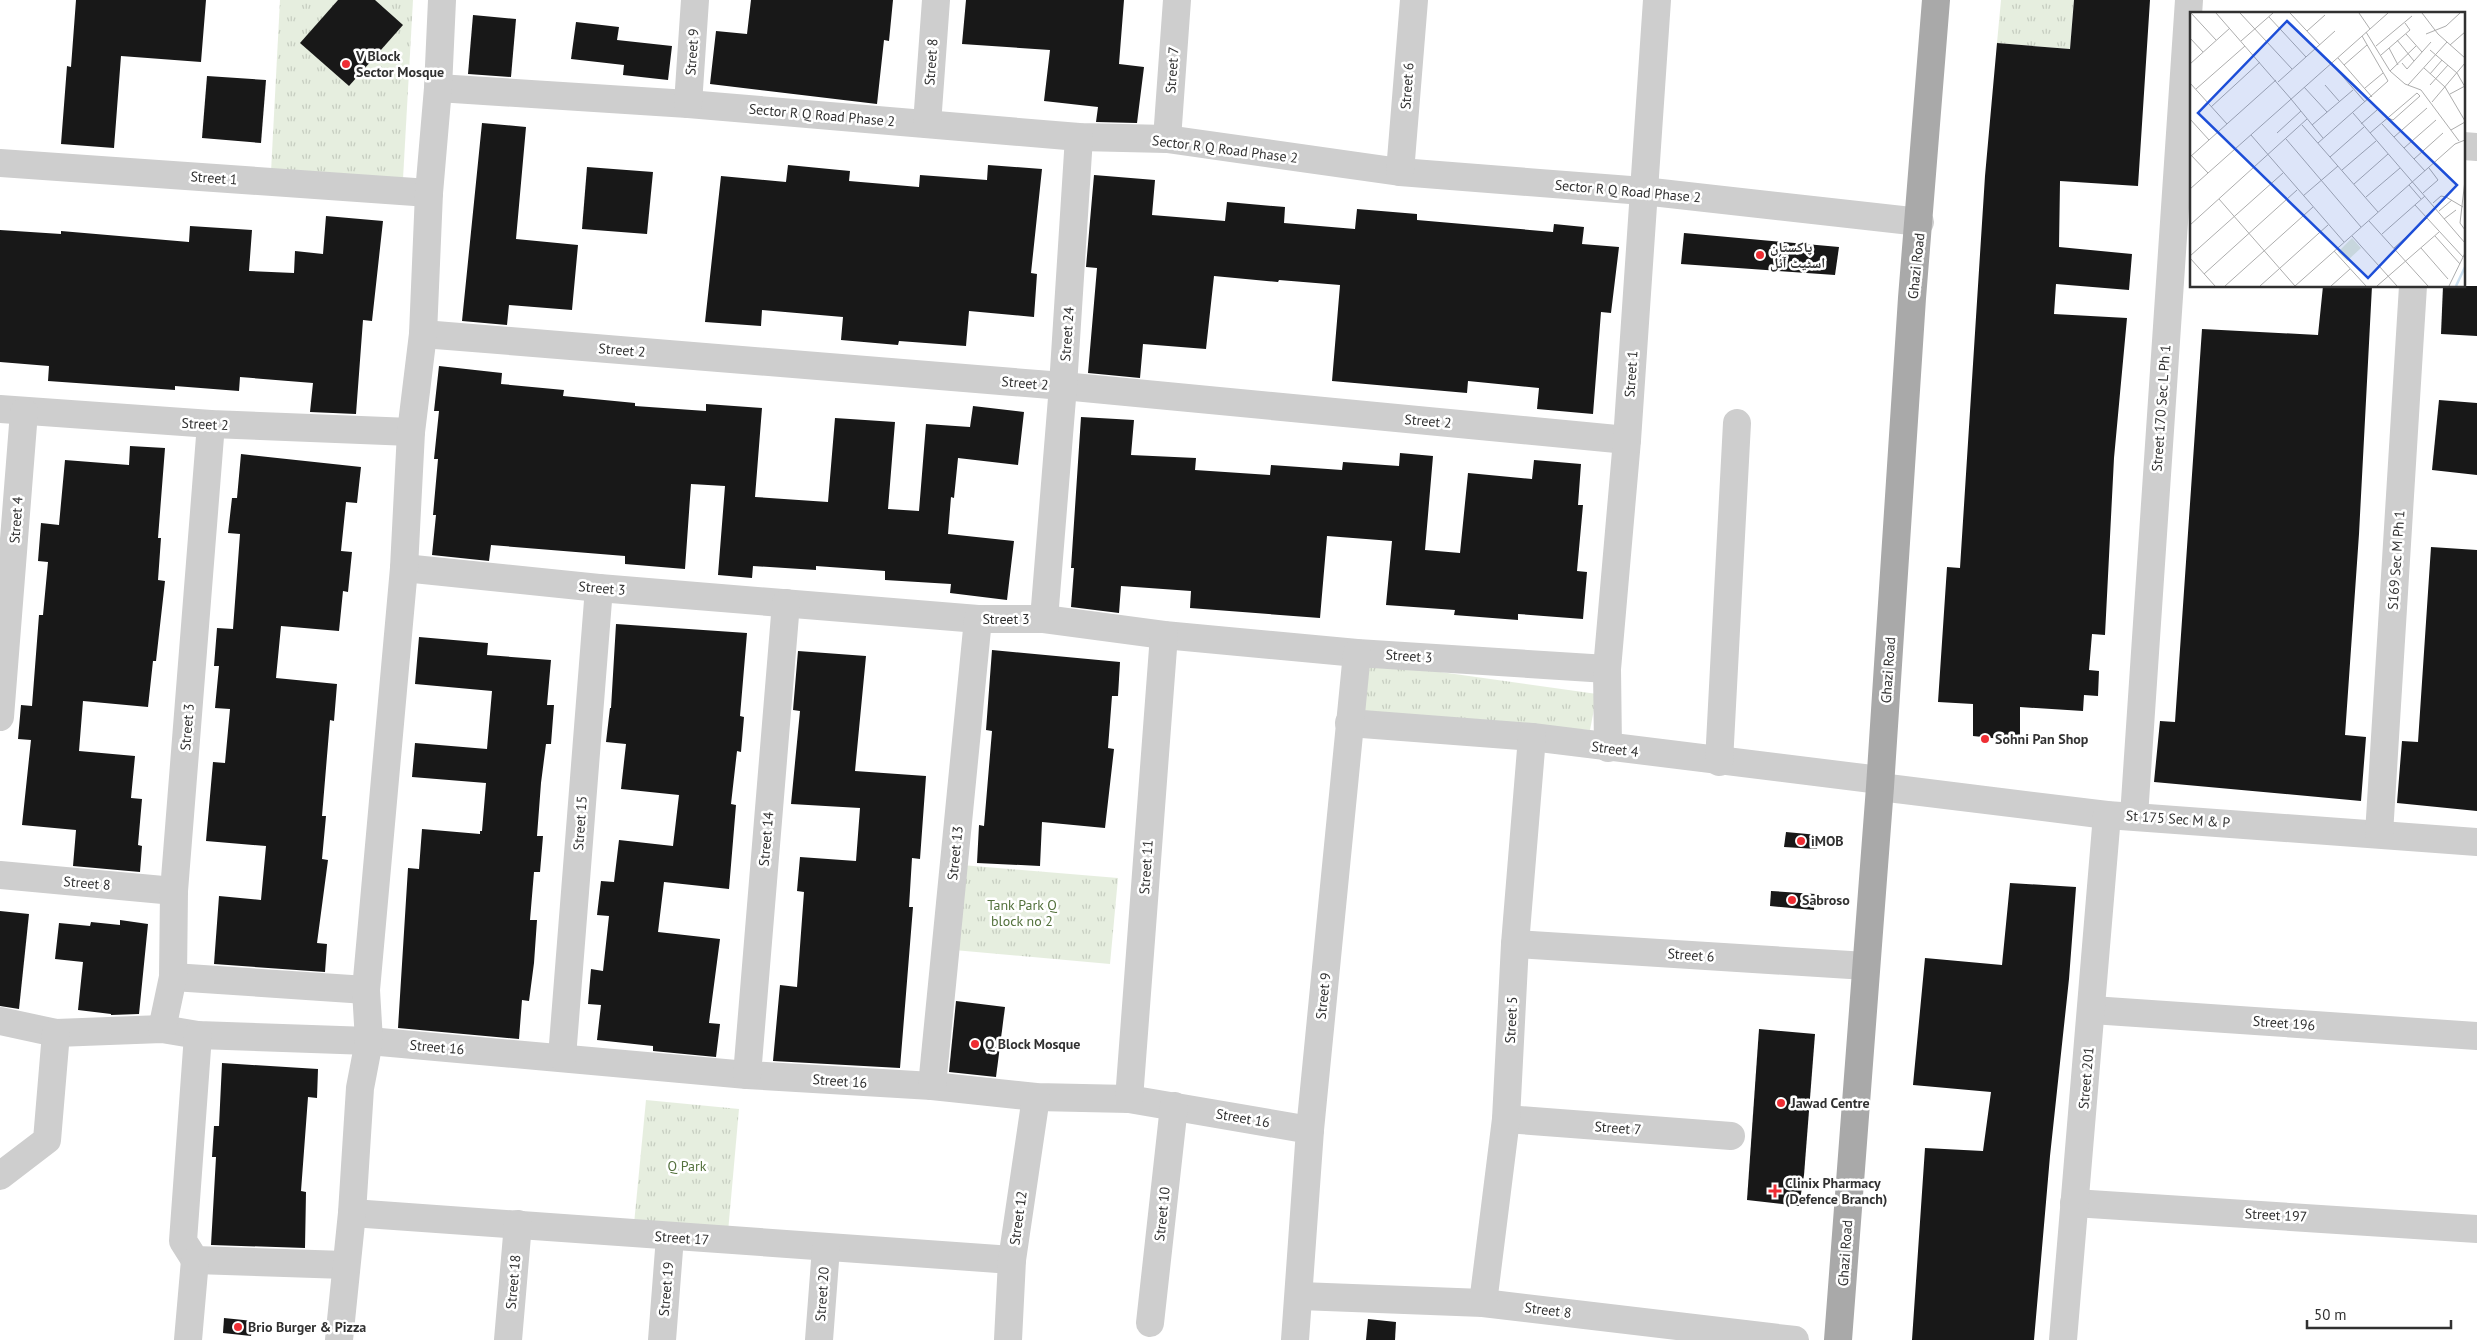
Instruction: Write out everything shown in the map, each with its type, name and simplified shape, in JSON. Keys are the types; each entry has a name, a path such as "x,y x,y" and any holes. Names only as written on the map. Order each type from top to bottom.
{"main road":[{"name":"Ghazi Road","path":"1838,1340 1880,784 1912,298 1920,222 1936,0"}],"street":[{"path":"339,1340 345,1265 352,1213 360,1088 369,1041 366,990 404,568 411,432 423,334 429,193 438,88 442,0"},
{"name":"Street 9","path":"688,104 695,0"},
{"name":"Street 8","path":"927,124 936,0"},
{"name":"Street 7","path":"1167,140 1177,0"},
{"name":"Street 6","path":"1400,172 1414,0"},
{"name":"Street 1","path":"1608,748 1607,669 1627,440 1657,0"},
{"name":"Street 170 Sec L Ph 1","path":"2134,816 2186,124 2189,0"},
{"name":"Sector R Q Road Phase 2","path":"438,88 688,104 1079,137 1167,140 1400,172 1643,191 1920,222"},
{"name":"Street 24","path":"1044,619 1064,386 1079,137"},
{"path":"2464,146 2477,147"},
{"name":"Street 1","path":"0,163 429,193"},
{"name":"S169 Sec M Ph 1","path":"2379,834 2413,288"},
{"name":"Street 2","path":"423,334 1064,386 1627,440"},
{"name":"Street 2","path":"12,411 211,424 411,432"},
{"name":"Street 4","path":"0,717 12,411"},
{"path":"1719,762 1737,423"},
{"name":"Street 3","path":"162,1029 173,977 174,891 211,424"},
{"name":"Street 3","path":"404,568 599,588 978,619 1044,619 1164,635 1357,653 1607,669"},
{"name":"Street 15","path":"562,1057 599,588"},
{"name":"Street 14","path":"746,1075 786,603"},
{"name":"Street 13","path":"932,1086 978,619"},
{"name":"Street 11","path":"1129,1099 1164,635"},
{"name":"Street 9","path":"1295,1340 1300,1296 1310,1130 1357,653"},
{"name":"Street 4","path":"1349,722 1532,737 1880,784"},
{"name":"Street 5","path":"1483,1302 1506,1119 1515,944 1532,737"},
{"name":"St 175 Sec M & P","path":"1880,784 2107,815 2477,842"},
{"name":"Street 201","path":"2063,1340 2107,815"},
{"name":"Street 8","path":"0,876 174,891"},
{"name":"Street 6","path":"1515,944 1866,966"},
{"path":"173,977 366,990"},
{"name":"Street 196","path":"2092,1010 2477,1036"},
{"name":"Street 16","path":"0,1021 56,1033 162,1029 198,1035 369,1041 746,1075 932,1086 1036,1097 1129,1099 1310,1130"},
{"path":"0,1176 47,1140 56,1033"},
{"path":"188,1340 194,1260 183,1241 198,1035"},
{"name":"Street 12","path":"1008,1340 1012,1260 1036,1097"},
{"name":"Street 10","path":"1150,1322 1174,1106"},
{"name":"Street 7","path":"1506,1119 1731,1136"},
{"name":"Street 197","path":"2074,1203 2477,1229"},
{"name":"Street 17","path":"352,1213 1012,1260"},
{"name":"Street 18","path":"508,1340 518,1224"},
{"name":"Street 19","path":"662,1340 670,1237"},
{"name":"Street 20","path":"818,1340 826,1248"},
{"path":"194,1260 345,1265"},
{"name":"Street 8","path":"1300,1296 1483,1302 1795,1340"}],"green space":[{"path":"280,0 413,0 403,179 271,172"},
{"path":"2001,0 2074,0 2070,49 1997,43"},
{"path":"1369,662 1597,694 1590,730 1356,715"},
{"name":"Tank Park Q block no 2","path":"962,865 1118,878 1110,964 954,950"},
{"name":"Q Park","path":"646,1100 739,1109 728,1232 634,1224"}],"building":[{"path":"76,0 206,0 201,62 121,56 114,148 61,144 67,66 71,67"},
{"name":"V Block Sector Mosque","path":"338,0 375,0 403,25 349,86 300,43"},
{"path":"751,0 893,0 889,41 884,40 877,104 710,84 716,31 747,34"},
{"path":"966,0 1124,0 1119,64 1144,67 1137,123 1096,122 1098,107 1044,101 1050,50 962,44"},
{"path":"2074,0 2150,0 2138,186 2060,181 2059,247 2132,254 2129,290 2056,284 2054,314 2127,318 2114,458 2105,635 2092,634 2089,670 2099,671 2098,696 2084,695 2083,711 2020,707 2020,741 1973,736 1973,704 1938,702 1947,567 1960,568 1985,176 1997,43 2070,49"},
{"path":"473,15 516,19 511,77 468,74"},
{"path":"576,22 619,27 617,40 672,46 668,80 623,75 624,65 571,59"},
{"path":"207,76 266,80 261,143 202,138"},
{"path":"482,123 526,127 516,239 578,245 572,310 509,305 507,325 462,321"},
{"path":"788,165 850,171 849,181 919,187 920,175 987,180 988,165 1042,169 1031,273 1037,274 1034,317 969,311 966,346 899,341 898,345 841,340 843,317 762,310 761,326 705,322 721,176 786,182"},
{"path":"587,167 653,172 647,234 582,229"},
{"path":"1094,175 1155,180 1152,215 1225,221 1227,202 1285,207 1284,223 1355,229 1357,209 1417,214 1417,220 1553,232 1554,224 1584,227 1582,244 1619,247 1611,313 1601,312 1593,414 1537,409 1539,388 1468,381 1467,393 1332,381 1340,285 1279,280 1278,282 1214,276 1206,349 1143,344 1140,378 1088,373 1097,268 1086,267"},
{"path":"326,216 383,221 372,321 363,320 356,414 310,412 313,383 240,377 239,391 175,386 175,390 48,381 49,366 0,362 0,230 61,234 61,231 189,242 190,226 252,230 249,271 294,273 295,251 323,254"},
{"name":"پاکستان اسٹیٹ آئل","path":"1684,233 1839,247 1835,275 1681,264"},
{"path":"2477,286 2477,336 2441,334 2443,288"},
{"path":"2323,288 2372,288 2359,534 2345,735 2366,737 2361,801 2154,782 2160,721 2175,722 2202,329 2318,335"},
{"path":"439,366 502,373 501,384 564,390 563,396 635,403 635,406 706,411 706,404 762,408 755,497 828,502 835,418 895,422 888,509 919,511 926,424 970,427 973,406 1024,412 1018,465 958,458 954,498 951,497 948,534 1014,541 1007,600 950,593 951,584 885,580 885,571 816,566 816,570 753,566 752,578 718,575 725,486 691,484 685,569 625,564 625,556 491,545 489,561 432,555 438,459 434,459 439,411 434,411"},
{"path":"2439,400 2477,403 2477,475 2432,470"},
{"path":"1081,417 1134,420 1131,455 1196,458 1195,470 1270,475 1271,465 1342,470 1343,462 1399,466 1400,453 1433,456 1425,550 1460,553 1468,473 1532,479 1534,460 1581,464 1578,505 1583,505 1577,571 1587,572 1583,619 1518,614 1518,620 1454,615 1455,610 1386,605 1392,541 1327,536 1320,618 1190,608 1191,591 1121,586 1119,613 1071,607 1074,568 1071,568"},
{"path":"130,446 165,448 158,538 161,538 158,580 165,581 156,661 153,661 148,707 83,701 79,751 135,756 131,798 142,799 138,845 142,846 140,872 73,866 76,830 22,825 31,740 18,739 21,705 32,706 39,615 43,615 48,562 38,561 41,523 59,525 65,460 129,465"},
{"path":"241,454 361,467 357,503 346,502 341,551 352,552 348,592 343,591 339,631 281,626 276,678 337,684 334,721 330,720 322,816 326,816 322,859 328,860 317,943 327,944 325,972 214,964 219,896 261,900 266,846 206,841 213,762 225,763 230,709 215,708 219,666 214,666 217,628 233,629 240,534 228,533 232,498 237,498"},
{"path":"2431,547 2477,550 2477,811 2397,803 2402,741 2418,742"},
{"path":"616,624 747,633 740,716 744,717 741,752 737,751 731,804 736,805 729,889 664,882 658,932 720,939 709,1023 720,1024 716,1057 653,1051 653,1046 597,1040 601,1005 588,1004 591,969 603,971 609,916 597,915 601,881 614,882 619,840 673,846 679,795 621,789 626,744 606,742 611,708"},
{"path":"419,637 488,643 487,655 551,660 547,705 554,705 551,744 546,744 541,783 537,836 543,836 540,872 534,872 530,920 537,920 534,963 529,1001 522,1000 519,1039 398,1028 408,868 419,869 422,829 480,834 480,831 482,831 486,783 412,777 415,743 487,749 492,691 415,684"},
{"path":"992,650 1120,662 1118,696 1112,696 1108,748 1114,749 1105,828 1042,822 1040,866 977,863 979,825 984,826 992,731 986,730"},
{"path":"798,651 866,656 855,771 926,776 920,859 912,858 909,907 913,907 900,1068 773,1061 780,985 797,987 804,892 797,891 800,857 856,861 860,808 791,804 800,711 793,710"},
{"name":"iMOB","path":"1786,832 1818,835 1817,849 1784,847"},
{"path":"2010,883 2076,887 2069,979 2050,1156 2034,1340 1912,1340 1925,1148 1983,1151 1991,1092 1913,1085 1925,958 2002,965"},
{"name":"Sabroso","path":"1771,891 1815,894 1814,910 1770,906"},
{"path":"0,911 29,914 19,1009 0,1006"},
{"path":"120,920 148,924 139,1014 111,1015 78,1010 83,962 55,959 59,923 90,926 91,922 120,925"},
{"name":"Q Block Mosque","path":"956,1001 1005,1007 996,1077 949,1072"},
{"name":"Jawad Centre","path":"1759,1029 1815,1034 1804,1175 1799,1206 1747,1200"},
{"path":"222,1063 318,1069 317,1098 308,1097 301,1191 306,1192 305,1248 211,1245 216,1157 212,1157 214,1126 219,1126"},
{"name":"Brio Burger & Pizza","path":"224,1318 253,1321 251,1336 223,1333"},
{"path":"1368,1319 1396,1322 1395,1340 1366,1340"}],"place":[{"name":"V Block Sector Mosque","path":"346,64"},
{"name":"پاکستان اسٹیٹ آئل","path":"1760,255"},
{"name":"Sohni Pan Shop","path":"1985,739"},
{"name":"iMOB","path":"1801,841"},
{"name":"Sabroso","path":"1792,900"},
{"name":"Q Block Mosque","path":"975,1044"},
{"name":"Jawad Centre","path":"1781,1103"},
{"name":"Clinix Pharmacy (Defence Branch)","path":"1775,1191"},
{"name":"Brio Burger & Pizza","path":"238,1327"}]}
